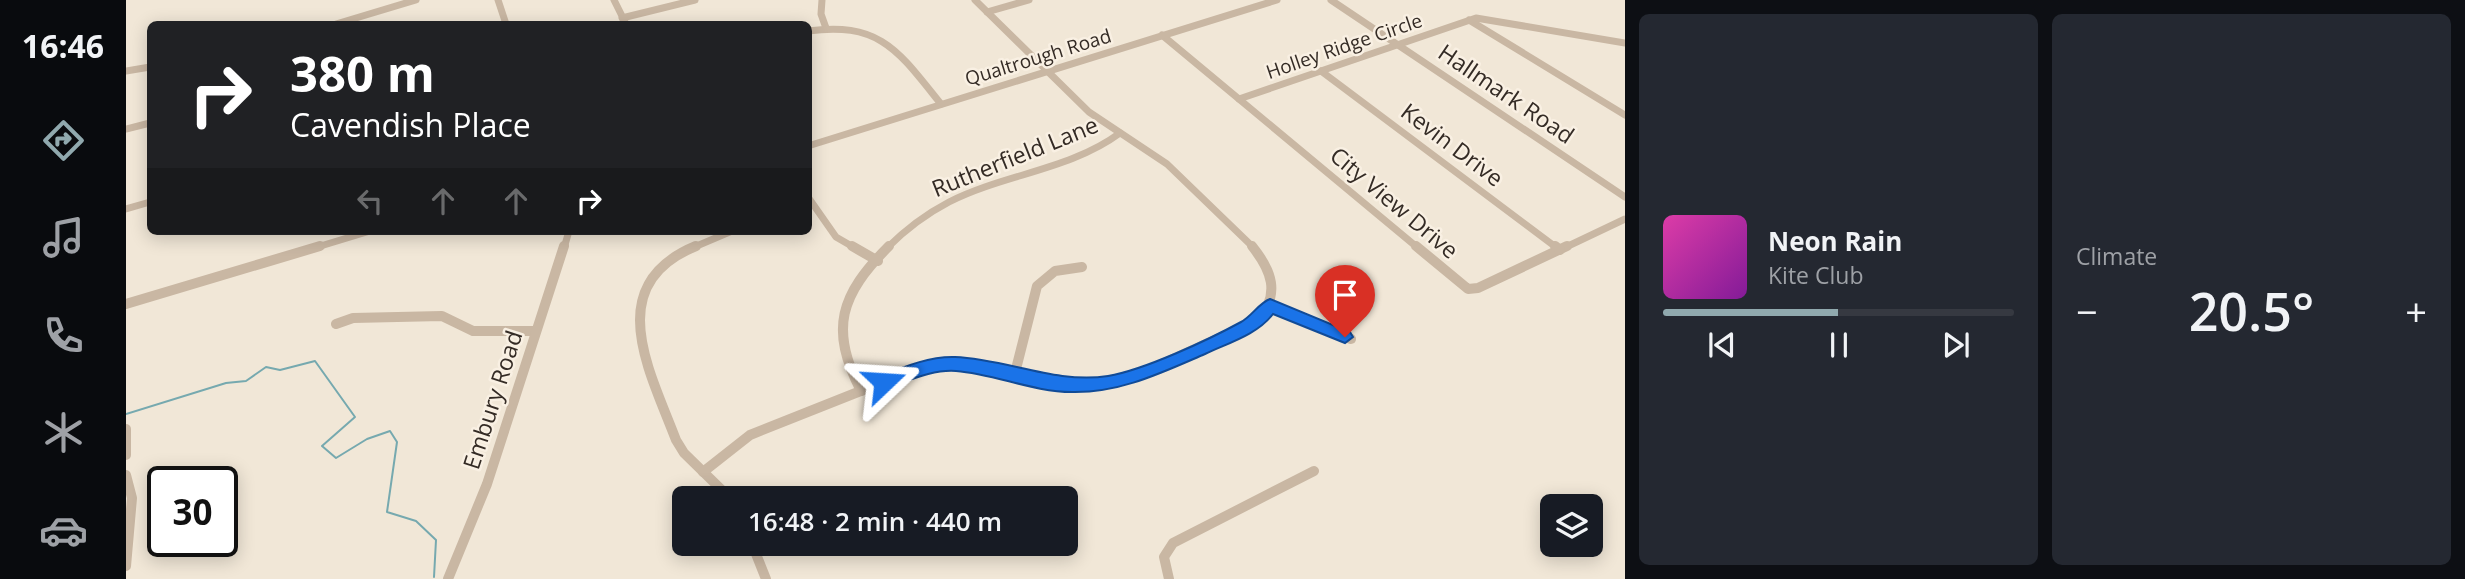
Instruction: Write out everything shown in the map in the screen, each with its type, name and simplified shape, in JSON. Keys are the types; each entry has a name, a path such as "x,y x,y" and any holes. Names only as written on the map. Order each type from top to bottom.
{"street":[{"path":"345,21 416,0"},
{"path":"498,0 505,21"},
{"path":"614,0 624,21 695,0"},
{"path":"822,0 821,14 826,28"},
{"path":"703,471 750,435 906,373 943,365 977,366 1069,385 1090,386 1127,379 1243,329 1259,320 1270,306 1272,294 1269,271 1254,248 1167,164 1097,119 975,0"},
{"path":"987,12 1029,0"},
{"name":"Qualtrough Road","path":"812,145 1277,0"},
{"name":"Hallmark Road","path":"1331,0 1625,197"},
{"name":"Holley Ridge Circle","path":"1239,99 1469,20 1482,19 1625,43"},
{"path":"1469,20 1625,115"},
{"path":"812,31 826,28 858,29 884,39 941,104"},
{"name":"City View Drive","path":"1162,35 1468,289 1478,288 1625,219"},
{"path":"126,71 147,68"},
{"name":"Kevin Drive","path":"1321,71 1560,250"},
{"path":"126,129 147,124"},
{"name":"Rutherfield Lane","path":"862,391 842,349 842,322 854,289 898,236 931,212 975,191 1098,149 1120,133"},
{"path":"126,209 147,203"},
{"path":"812,205 836,237 878,261"},
{"path":"126,304 357,235"},
{"name":"Embury Road","path":"448,579 471,528 568,235"},
{"path":"718,486 684,453 677,440 640,340 636,318 641,295 660,268 685,250 722,235"},
{"path":"1015,373 1037,286 1055,271 1082,267"},
{"path":"1270,306 1351,339"},
{"path":"336,324 353,318 442,316 473,331 535,331"},
{"path":"126,429 126,455"},
{"path":"1169,579 1164,557 1173,543 1314,471"},
{"path":"126,475 132,498 126,566"},
{"path":"757,556 766,579"}],"waterway":[{"path":"126,414 226,383 246,381 266,367 280,370 315,361 355,417 322,446 336,458 367,439 390,431 397,442 387,512 416,521 436,540 434,577"}],"route":[{"path":"884,382 931,366 955,364 1069,385 1108,383 1127,379 1250,326 1259,320 1270,306 1345,337"}]}
